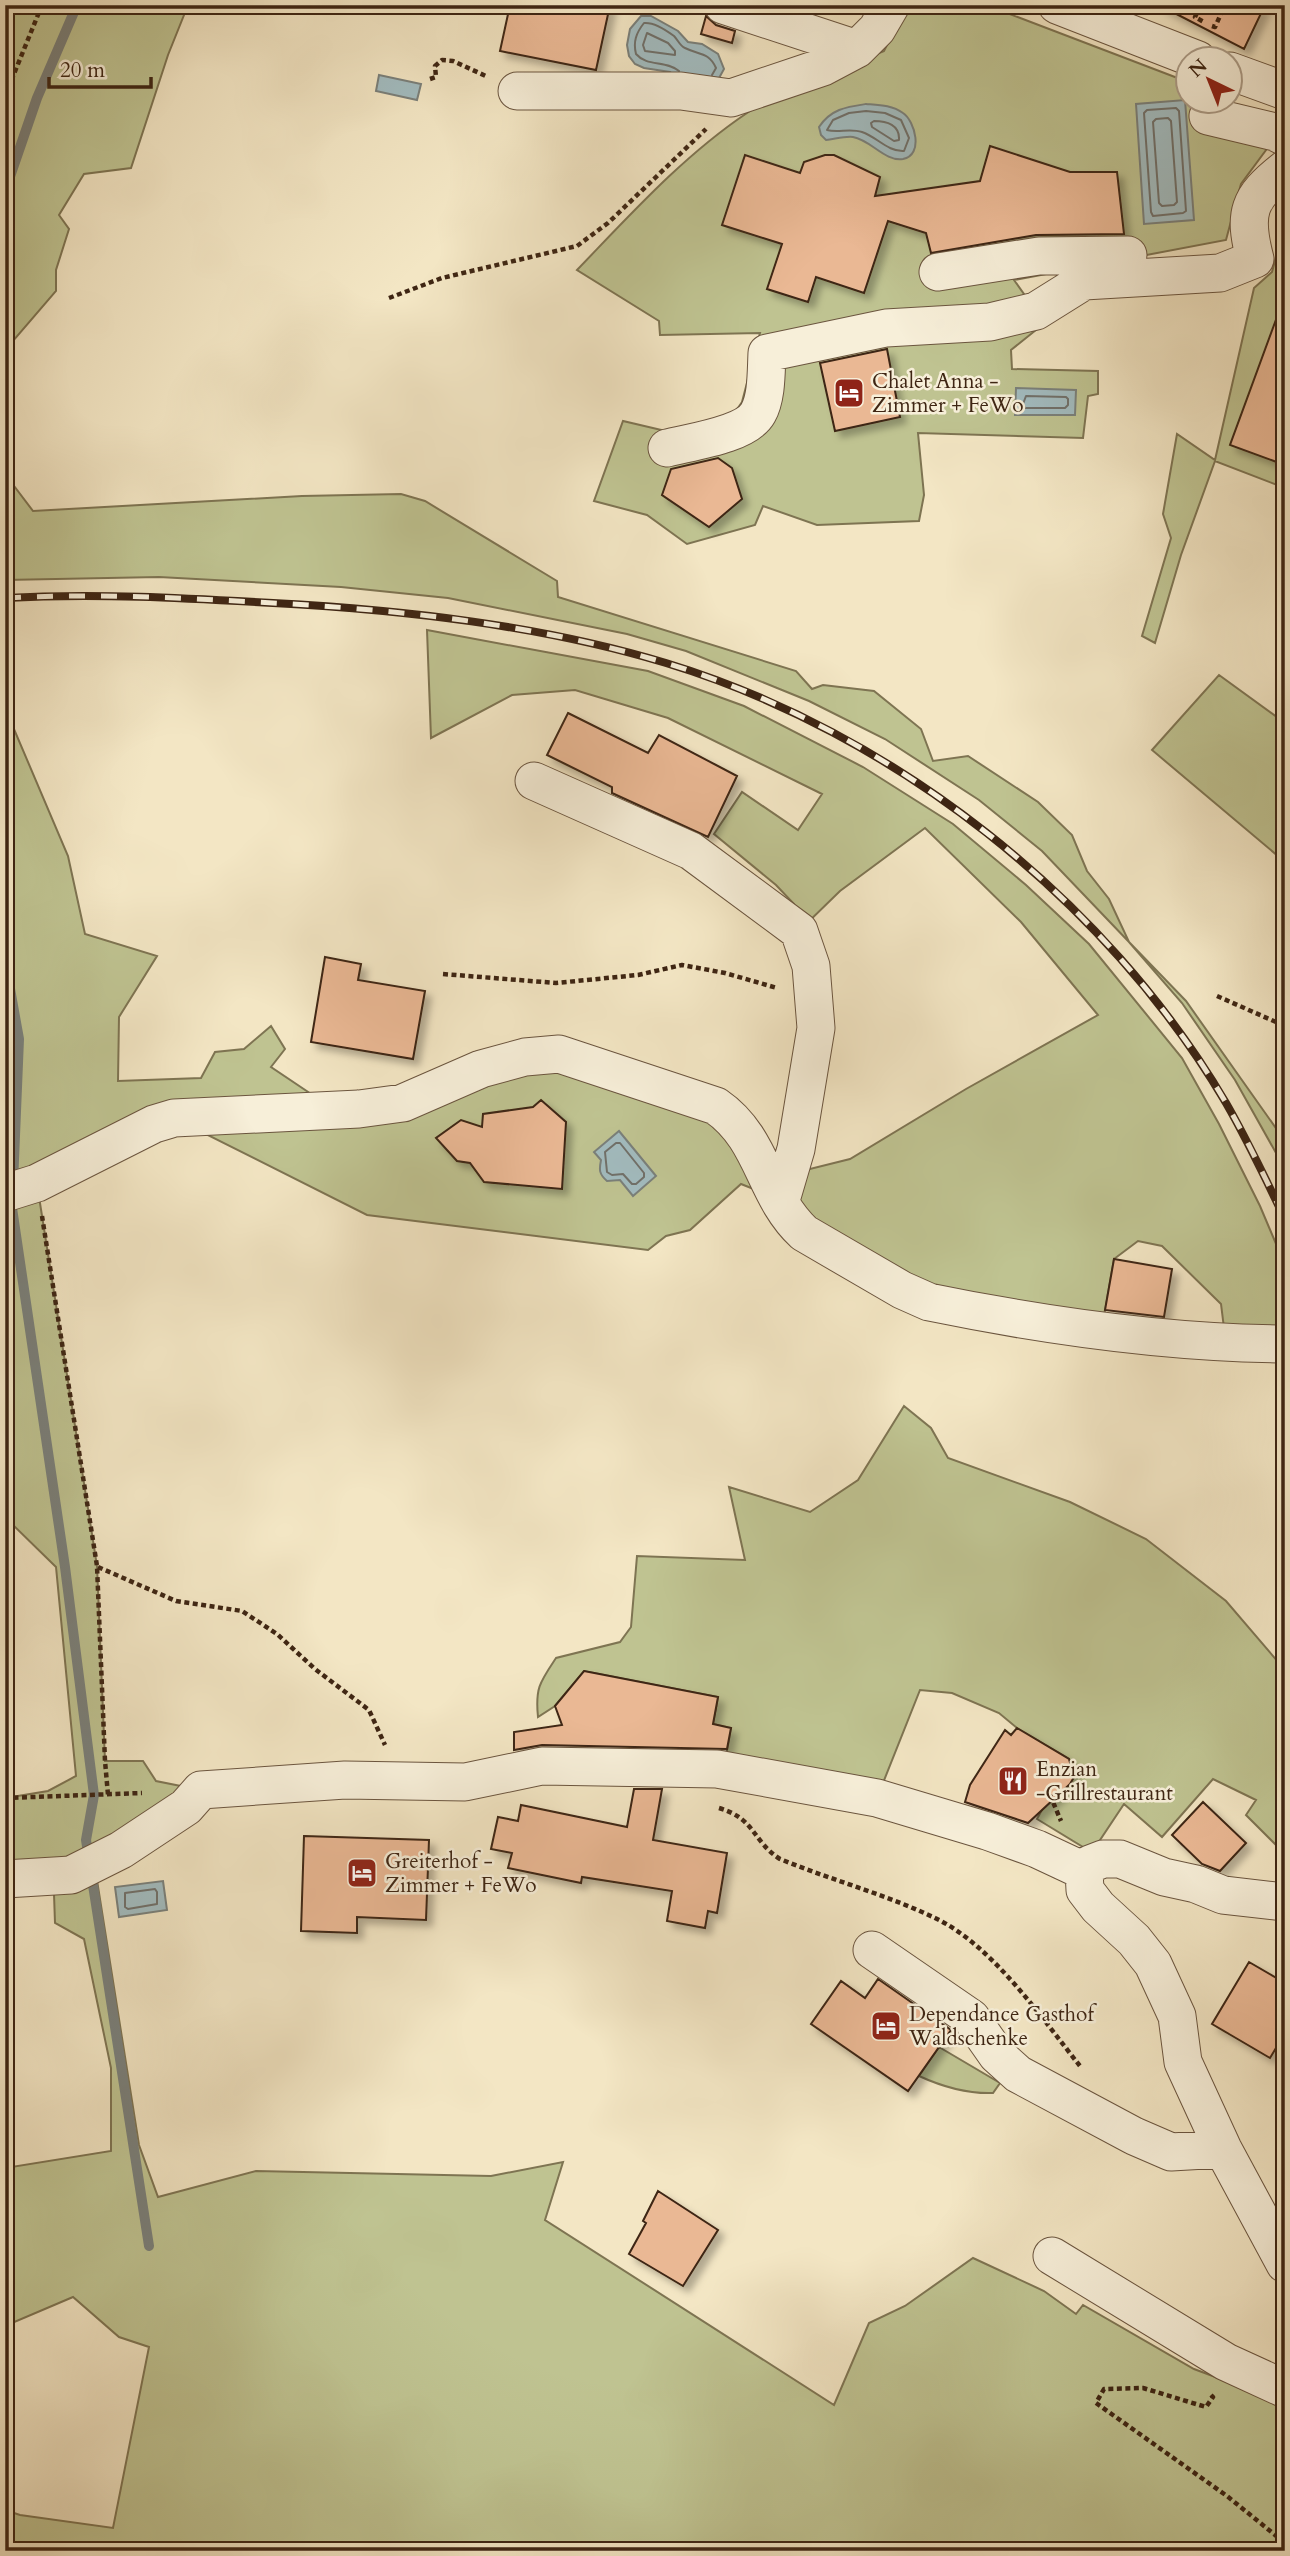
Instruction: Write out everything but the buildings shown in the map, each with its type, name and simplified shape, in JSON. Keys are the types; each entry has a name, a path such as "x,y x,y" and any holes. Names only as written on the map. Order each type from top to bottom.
{"street":[{"path":"723,5 857,49"},
{"path":"517,91 681,91 731,98 823,67 857,49 877,29 891,5"},
{"path":"1057,5 1174,51"},
{"path":"1244,76 1285,91"},
{"path":"1208,116 1275,132 1285,137"},
{"path":"667,447 737,430 750,423 759,412 765,384 767,354 886,328 963,324 1013,317 1036,311 1084,281 1220,273 1255,259 1250,240 1250,205 1264,185 1285,169"},
{"path":"938,272 1039,256 1154,255 1223,250 1250,240"},
{"path":"534,780 691,851 799,931 811,966 816,1028 796,1149 781,1200"},
{"path":"21,1188 154,1124 174,1118 359,1109 403,1103 481,1069 525,1057 559,1054 716,1107 742,1129 751,1142 765,1177 792,1222 816,1242 929,1302 1114,1334 1239,1344 1285,1344"},
{"path":"5,1879 71,1875 121,1850 186,1807 201,1790 345,1780 465,1782 542,1766 716,1769 877,1798 987,1830 1084,1871"},
{"path":"1285,1902 1223,1895 1196,1884 1164,1877 1120,1858 1103,1858 1090,1864 1084,1871 1086,1890 1098,1907 1134,1940 1153,1964 1177,2016 1183,2062 1223,2149 1285,2264"},
{"path":"872,1950 971,2018 997,2055 1018,2074 1134,2136 1171,2152 1223,2149"},
{"path":"1052,2256 1226,2362 1285,2389"}],"path":[{"path":"5,96 42,5"},
{"path":"1201,5 1195,17 1215,27 1225,5"},
{"path":"430,79 436,77 435,66 442,60 453,61 517,91"},
{"path":"389,298 442,278 577,246 608,223 745,93"},
{"path":"443,974 556,983 638,975 682,965 725,972 787,991 815,1018"},
{"path":"1217,996 1285,1026"},
{"path":"5,1068 9,1122 5,1136"},
{"path":"21,1188 97,1566 108,1795"},
{"path":"97,1566 176,1601 242,1611 277,1634 315,1669 369,1710 385,1745 397,1748"},
{"path":"5,1798 141,1793 171,1784 201,1790"},
{"path":"1050,1795 1054,1808"},
{"path":"1205,2388 1213,2398 1206,2407 1143,2388 1104,2389 1096,2403 1227,2496 1285,2543"}],"green space":[{"path":"5,5 188,5 168,55 131,168 84,174 59,215 69,229 56,270 56,291 5,353"},
{"path":"907,5 986,5 1174,77 1174,116 1232,116 1269,146 1241,184 1226,240 1014,280 1036,311 1041,326 1011,350 1012,369 1098,371 1098,394 1088,396 1083,438 918,433 924,495 919,521 817,525 763,506 755,525 687,544 647,515 594,501 623,421 674,433 729,421 742,402 760,333 660,335 659,321 577,270 637,207 723,130 763,103 796,86 884,51"},
{"path":"1285,223 1285,488 1215,461 1181,555 1155,643 1142,636 1171,538 1163,514 1177,434 1215,460 1254,288 1272,272"},
{"path":"5,474 33,511 302,496 401,494 425,501 557,581 558,597 796,671 812,689 823,685 874,691 921,729 933,761 968,756 1038,802 1072,835 1087,871 1109,899 1129,942 1042,851 979,800 885,739 809,701 686,651 627,634 448,598 341,587 159,577 5,580"},
{"path":"427,630 648,671 744,706 863,767 953,824 1026,885 1089,944 1182,1058 1260,1206 1285,1265 1285,1344 1224,1328 1221,1304 1162,1246 1138,1241 1114,1259 1105,1311 1097,1330 955,1307 781,1200 741,1184 690,1230 666,1236 648,1250 367,1215 174,1118 37,1184 97,1566 105,1761 143,1761 156,1781 201,1790 96,1874 139,2145 158,2197 256,2171 491,2176 563,2162 545,2220 834,2405 869,2323 905,2306 973,2258 1044,2291 1076,2314 1083,2305 1194,2369 1285,2403 1285,2551 5,2551 5,2510 20,2515 113,2528 149,2347 119,2337 73,2297 5,2326 5,2168 111,2151 111,2068 84,1939 55,1923 54,1894 5,1879 5,1798 48,1791 76,1776 56,1567 14,1526 5,1506 5,1275 11,1264 5,1246 5,1136 9,1122 5,1068 5,708 68,856 85,934 157,956 119,1017 118,1081 201,1078 215,1052 244,1049 271,1026 285,1049 271,1067 335,1110 525,1057 716,1106 790,1174 850,1159 966,1089 1098,1015 1021,922 925,828 840,891 799,931 794,904 776,885 714,834 742,792 798,830 822,794 668,718 575,690 512,695 431,738"},
{"path":"1219,675 1285,723 1285,862 1152,750"},
{"path":"1129,942 1186,1001 1285,1141 1285,1169 1235,1080 1182,1003"},
{"path":"904,1406 931,1428 948,1458 1070,1502 1146,1539 1226,1601 1285,1670 1285,1854 1246,1815 1256,1800 1213,1779 1162,1837 1124,1804 1100,1840 1088,1850 1037,1819 1052,1791 1063,1791 1073,1777 1069,1759 1017,1728 999,1713 952,1693 920,1690 877,1798 726,1756 731,1728 713,1724 718,1697 584,1671 555,1706 538,1717 537,1699 540,1686 556,1658 620,1642 631,1627 637,1556 745,1560 729,1487 810,1512 858,1480"},
{"path":"939,2047 1000,2083 993,2093 955,2089 919,2076"}],"water":[{"path":"641,16 651,16 678,31 688,42 702,44 718,54 724,69 713,89 682,82 670,72 635,64 629,56 627,45 630,29"},
{"path":"379,75 421,84 417,100 376,91"},
{"path":"1174,101 1174,116 1186,116 1194,220 1144,224 1136,104"},
{"path":"866,104 890,107 907,117 915,138 914,151 910,156 896,159 860,139 850,137 826,140 821,135 819,127 829,116 846,108"},
{"path":"1016,388 1076,390 1075,415 1015,415"},
{"path":"619,1131 656,1176 633,1196 620,1180 607,1181 604,1178 600,1172 601,1160 594,1152"},
{"path":"163,1881 167,1910 119,1917 115,1887"}],"waterway":[{"path":"5,191 37,98 77,5"},
{"path":"5,961 19,1039 12,1208 65,1567 94,1795 86,1840 149,2246"}],"railway":[{"path":"5,598 106,596 273,603 422,615 521,629 666,663 750,693 832,732 911,779 986,832 1056,892 1120,958 1177,1028 1226,1103 1285,1219"}],"place":[{"name":"Chalet Anna - Zimmer + FeWo","path":"849,393"},
{"name":"Enzian -Grillrestaurant","path":"1013,1781"},
{"name":"Greiterhof - Zimmer + FeWo","path":"362,1873"},
{"name":"Dependance Gasthof Waldschenke","path":"886,2026"}]}
